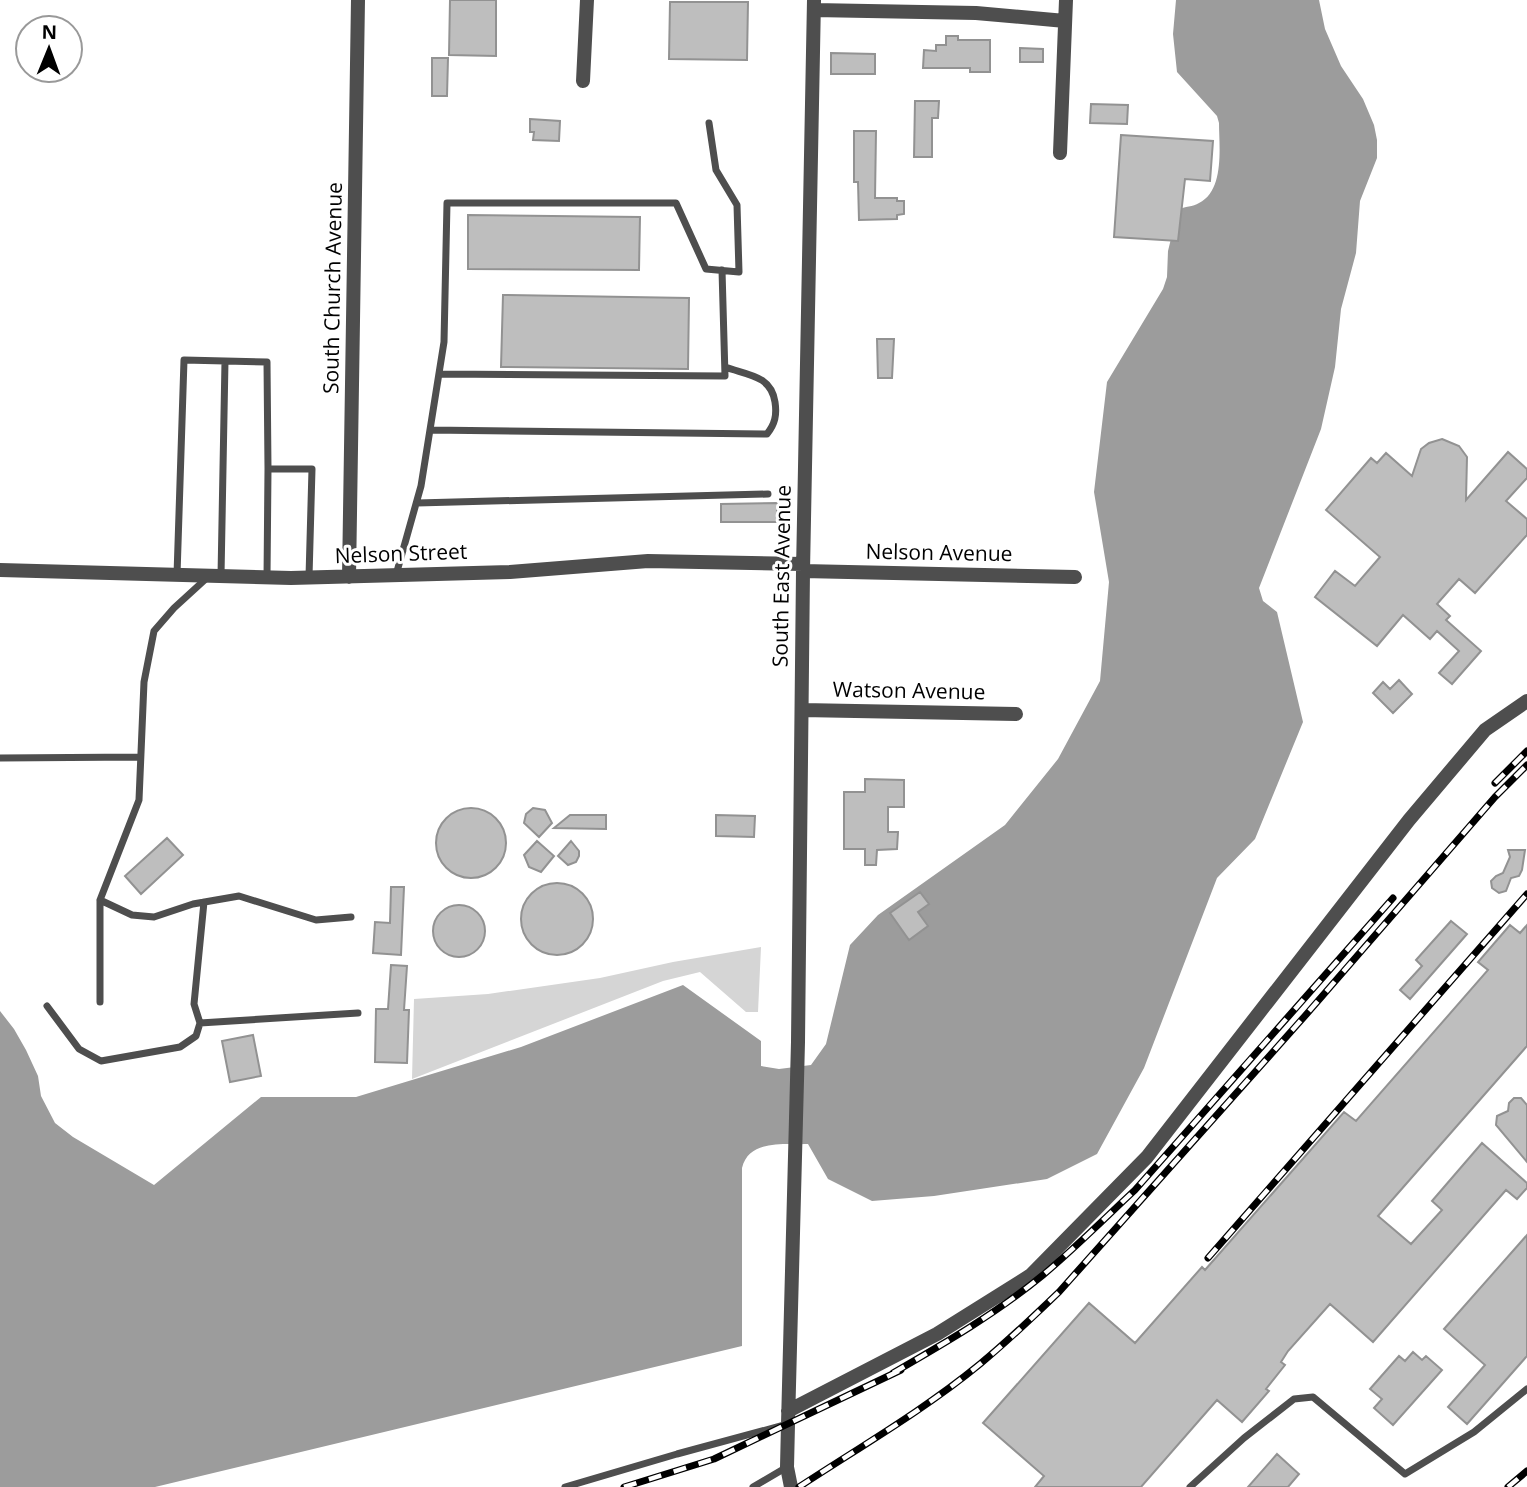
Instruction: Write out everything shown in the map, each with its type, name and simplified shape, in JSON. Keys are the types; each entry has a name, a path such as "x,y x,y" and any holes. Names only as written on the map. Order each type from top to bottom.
{"street":[{"name":"South Church Avenue","path":"349,577 358,0"},
{"path":"583,81 587,0"},
{"path":"1060,152 1066,0"},
{"path":"814,5 976,13 1065,21"},
{"name":"South East Avenue","path":"791,1487 787,1467 798,1042 803,568 814,5"},
{"name":"Nelson Street","path":"0,570 309,578 510,572 648,561 803,568"},
{"name":"Nelson Avenue","path":"803,568 1075,577"},
{"path":"788,1418 946,1329 1031,1275 1147,1157 1409,820 1485,730 1527,701"},
{"name":"Watson Avenue","path":"802,710 1016,714"}],"lane":[{"path":"396,576 416,503 444,342 447,203 676,204 706,269 739,272 737,205 716,170 709,123"},
{"path":"439,374 725,376 722,270"},
{"path":"177,575 184,360 267,362 267,578"},
{"path":"100,1002 100,900 139,800 144,682 154,631 174,608 215,576 225,361"},
{"path":"430,430 767,434 773,426 776,411 773,391 765,381 725,367"},
{"path":"268,469 312,469 309,578"},
{"path":"416,503 768,494"},
{"path":"0,758 140,758"},
{"path":"100,900 132,915 154,917 239,895 316,920 351,917"},
{"path":"47,1006 79,1049 101,1061 180,1047 196,1036 200,1023 194,1004 204,902"},
{"path":"200,1023 358,1013"},
{"path":"1190,1487 1244,1438 1294,1399 1313,1397 1405,1474 1474,1432 1527,1388"},
{"path":"565,1487 788,1418"},
{"path":"753,1487 787,1467"}],"shaded area":[{"path":"1176,0 1319,0 1325,29 1341,66 1363,99 1374,125 1377,158 1360,201 1356,253 1341,309 1335,367 1321,429 1259,588 1263,601 1277,612 1303,722 1255,839 1217,878 1144,1068 1097,1154 1047,1179 934,1196 872,1201 828,1179 808,1144 778,1144 760,1148 752,1152 742,1168 742,1346 155,1487 0,1487 0,1011 26,1050 38,1076 41,1096 55,1123 73,1137 154,1185 261,1097 356,1097 521,1047 683,985 761,1041 761,1066 779,1069 811,1065 826,1044 850,945 878,915 1005,825 1058,759 1100,681 1109,582 1094,492 1107,382 1163,289 1167,277 1168,251 1178,210 1197,204 1207,197 1217,178 1219,167 1217,116 1177,72 1173,34"},
{"path":"761,947 758,1012 746,1012 700,972 663,981 412,1079 414,999 488,994 600,978"}],"building":[{"path":"450,0 496,0 496,56 449,55"},
{"path":"670,2 748,2 747,60 669,59"},
{"path":"946,36 958,36 958,40 990,40 990,72 970,72 970,68 923,68 924,50 936,51 936,45 946,45"},
{"path":"1020,48 1043,49 1043,62 1020,62"},
{"path":"831,53 875,54 875,74 831,74"},
{"path":"432,58 448,58 447,96 432,96"},
{"path":"915,101 939,101 938,118 932,118 932,157 914,157"},
{"path":"1091,104 1128,105 1127,124 1090,123"},
{"path":"530,119 560,121 559,141 533,140 534,132 530,132"},
{"path":"854,131 876,131 875,198 897,198 897,201 904,201 904,214 897,215 897,219 859,220 858,182 854,182"},
{"path":"1121,135 1213,141 1210,181 1185,179 1178,241 1114,237"},
{"path":"468,215 640,217 639,270 468,269"},
{"path":"503,295 689,298 688,369 501,367"},
{"path":"877,339 894,339 892,378 878,378"},
{"path":"1442,439 1459,446 1467,457 1466,500 1508,452 1527,469 1527,478 1506,501 1527,519 1527,535 1475,593 1459,579 1437,604 1450,616 1446,620 1481,651 1452,684 1439,673 1459,651 1437,631 1430,639 1403,615 1377,646 1315,597 1335,571 1355,586 1380,557 1326,510 1371,458 1377,463 1386,453 1412,476 1421,449"},
{"path":"777,503 777,522 721,522 721,504"},
{"path":"1399,680 1412,694 1393,713 1373,693 1383,682 1390,689"},
{"path":"865,779 904,780 904,807 888,807 888,832 898,832 897,849 877,850 876,865 865,865 865,849 844,849 844,792 865,792"},
{"path":"464,808 478,808 491,814 500,823 506,843 504,856 496,868 478,878 464,878 451,872 442,863 436,850 436,836 442,823 451,814"},
{"path":"533,808 545,810 552,823 539,837 524,823 526,814"},
{"path":"570,815 606,815 606,829 554,828"},
{"path":"716,815 755,816 754,837 716,836"},
{"path":"167,838 183,855 141,894 125,876"},
{"path":"537,841 554,856 541,872 529,867 524,855"},
{"path":"571,841 579,851 579,856 576,862 568,865 558,856"},
{"path":"1508,850 1525,850 1522,870 1519,876 1511,878 1506,891 1499,893 1492,888 1491,881 1503,873 1510,857"},
{"path":"557,883 577,889 587,899 593,919 587,939 577,949 557,955 537,949 527,939 521,919 527,899 537,889"},
{"path":"391,887 404,887 401,955 373,953 375,922 390,923"},
{"path":"920,892 929,904 918,912 928,926 909,940 890,913"},
{"path":"459,905 469,907 477,913 483,921 483,941 477,949 469,955 459,957 449,955 441,949 435,941 433,931 435,921 441,913 449,907"},
{"path":"1451,921 1467,934 1410,999 1400,990 1422,966 1416,960"},
{"path":"1510,925 1520,933 1527,925 1527,1046 1378,1216 1411,1244 1442,1210 1432,1201 1482,1143 1527,1183 1527,1188 1517,1199 1506,1190 1373,1342 1330,1304 1288,1351 1281,1362 1285,1365 1266,1389 1269,1391 1242,1422 1217,1400 1141,1487 1035,1487 1044,1476 983,1423 1089,1303 1135,1343 1202,1267 1205,1270 1344,1112 1356,1121 1488,970 1478,962"},
{"path":"391,965 407,966 404,1010 409,1010 407,1063 375,1062 376,1009 388,1009"},
{"path":"253,1035 261,1076 230,1082 222,1041"},
{"path":"1514,1098 1521,1098 1527,1105 1527,1162 1496,1125 1497,1116 1508,1111 1509,1103"},
{"path":"1527,1235 1527,1356 1467,1424 1448,1407 1485,1365 1444,1329"},
{"path":"1413,1352 1422,1360 1426,1356 1442,1370 1393,1425 1374,1408 1382,1399 1370,1389 1399,1356 1405,1361"},
{"path":"1277,1454 1299,1474 1288,1487 1248,1487"}],"railway":[{"path":"1495,783 1527,751"},
{"path":"799,1487 959,1381 1059,1292 1495,797 1527,765"},
{"path":"1208,1258 1527,894"},
{"path":"893,1373 970,1327 1025,1289 1135,1190 1393,898"},
{"path":"624,1487 714,1459 901,1370"},
{"path":"1508,1487 1527,1471"}]}
